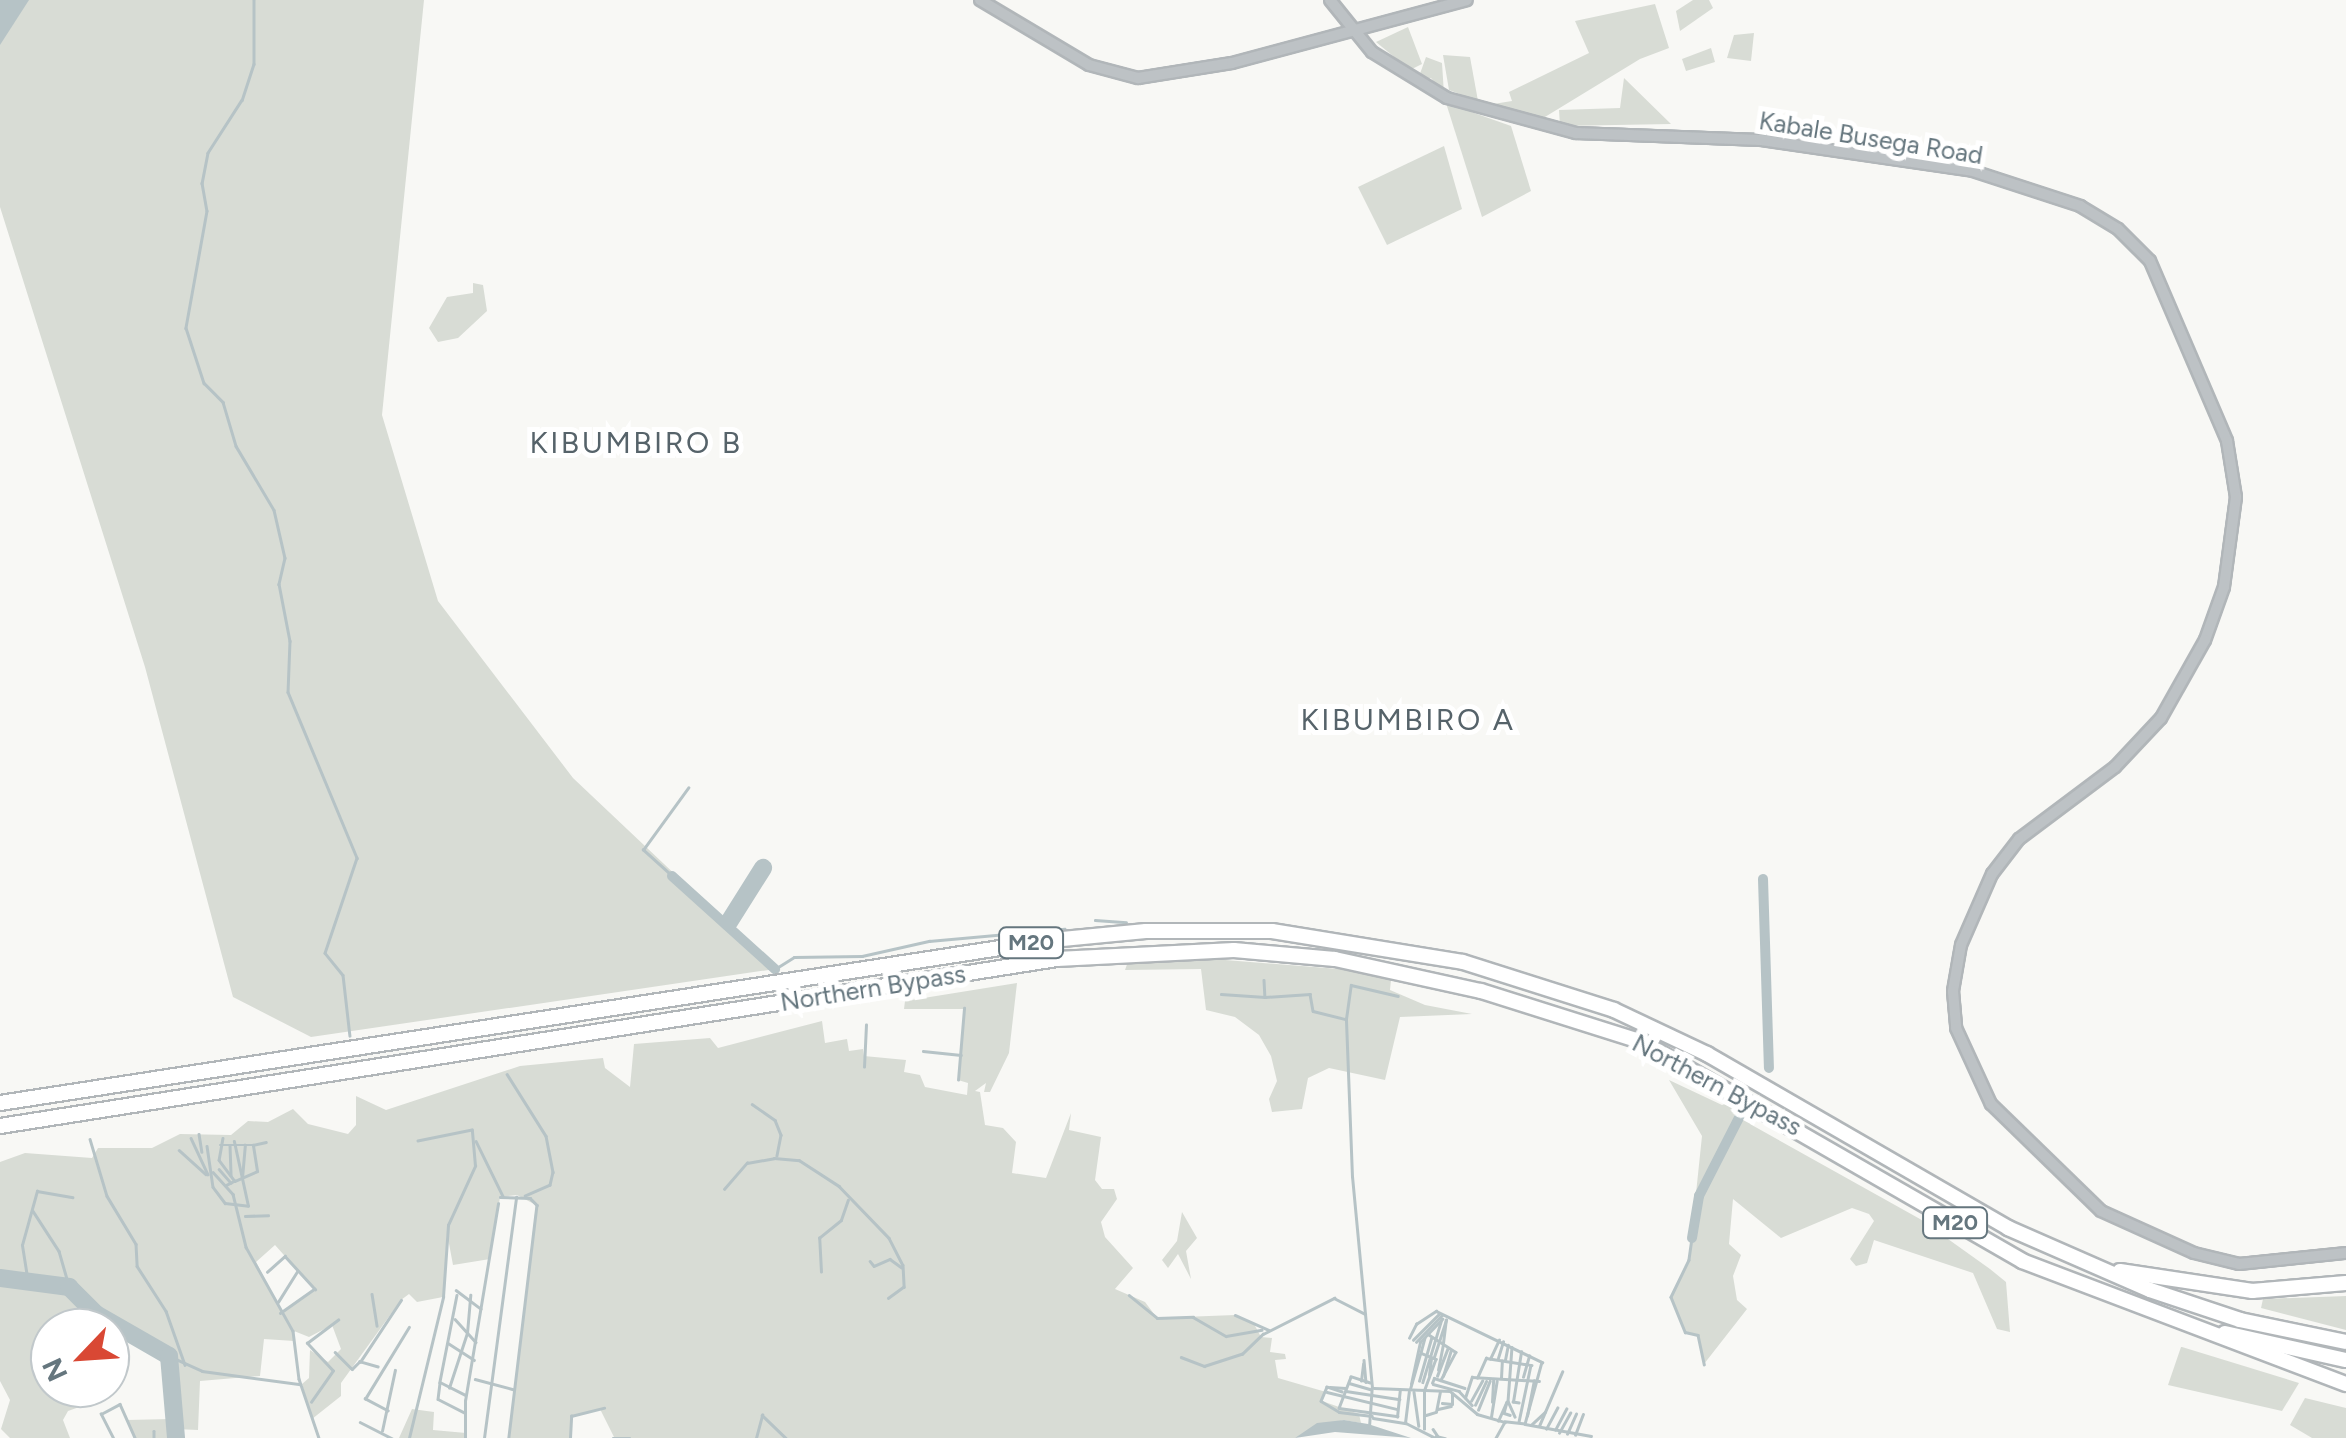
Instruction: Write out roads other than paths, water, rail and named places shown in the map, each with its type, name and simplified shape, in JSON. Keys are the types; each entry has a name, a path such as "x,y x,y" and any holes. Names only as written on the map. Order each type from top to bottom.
{"highway":[{"name":"Northern Bypass","path":"0,1103 1052,940 1246,929 1464,962 1614,1010 1708,1054 2008,1228"},
{"name":"Northern Bypass","path":"0,1126 1057,959 1234,950 1335,959 1481,990 1640,1040 2022,1261 2153,1315"},
{"path":"2008,1228 2161,1280 2252,1291 2346,1283"},
{"path":"2008,1228 2150,1290 2240,1320 2346,1342"},
{"path":"2153,1315 2346,1360"},
{"path":"2153,1315 2346,1384"}],"street":[{"path":"980,0 1077,59 1126,77 1200,70 1467,0"},
{"path":"1330,0 1350,32"},
{"name":"Kabale Busega Road","path":"1350,32 1426,90 1530,123 1576,132 1812,145 1974,171 2080,206 2118,229 2150,260 2228,441 2236,497 2224,587 2204,640 2161,718 2115,766 2019,839 1992,874 1962,945 1954,991 1956,1028 1991,1104 2101,1211 2239,1264 2346,1252"}],"waterway":[{"path":"254,0 254,64 242,100 208,153 202,183 207,211 186,328 204,383 223,402 236,446 274,510 285,558 279,584 290,641 288,692 357,858 325,953 343,975 350,1036"},
{"path":"672,876 643,850 688,788"},
{"path":"729,922 763,868"},
{"path":"672,876 775,969"},
{"path":"1763,879 1769,1068"},
{"path":"1095,920 1126,922"},
{"path":"775,969 794,957 862,956 929,941 1064,929"},
{"path":"1264,980 1265,997 1310,994 1313,1011 1346,1019"},
{"path":"1369,1427 1372,1388 1352,1177 1346,1019 1351,985 1398,996"},
{"path":"1221,994 1265,997"},
{"path":"958,1080 964,1008"},
{"path":"864,1067 866,1025"},
{"path":"923,1051 961,1055"},
{"path":"507,1074 546,1136 553,1172 550,1185 525,1196"},
{"path":"752,1104 775,1120 781,1135 777,1156"},
{"path":"1692,1238 1699,1196 1742,1112"},
{"path":"409,1438 443,1297 448,1225 475,1166 472,1130 418,1141"},
{"path":"199,1134 202,1152"},
{"path":"191,1138 208,1174"},
{"path":"223,1138 219,1160 235,1181 227,1185"},
{"path":"90,1139 107,1196 136,1244 137,1266 166,1311 185,1365"},
{"path":"476,1141 503,1196"},
{"path":"207,1146 213,1187 225,1203 248,1206 234,1142"},
{"path":"235,1181 257,1171 253,1145 266,1142"},
{"path":"220,1145 252,1145"},
{"path":"230,1145 231,1175"},
{"path":"242,1178 245,1145"},
{"path":"179,1150 206,1174"},
{"path":"724,1189 747,1163 774,1158 799,1160 839,1186 889,1238 903,1265 904,1287 889,1298"},
{"path":"219,1169 231,1183"},
{"path":"213,1172 233,1194 246,1247 293,1331 299,1379 319,1438"},
{"path":"27,1277 22,1245 37,1191 72,1197"},
{"path":"500,1197 530,1198 537,1205 509,1438"},
{"path":"484,1438 516,1197"},
{"path":"821,1272 819,1238 841,1220 848,1200"},
{"path":"465,1438 465,1401 498,1204"},
{"path":"33,1211 59,1251 69,1287"},
{"path":"245,1216 268,1215"},
{"path":"1692,1238 1689,1260 1671,1297 1685,1332 1698,1335 1704,1364"},
{"path":"267,1272 285,1256 315,1289 281,1313"},
{"path":"870,1261 874,1266 890,1259 901,1267"},
{"path":"278,1302 297,1271"},
{"path":"0,1278 69,1287 96,1314 169,1356 176,1438"},
{"path":"456,1290 481,1309"},
{"path":"372,1294 377,1326"},
{"path":"457,1295 440,1382 465,1395"},
{"path":"449,1388 467,1333 470,1295"},
{"path":"1129,1295 1157,1318 1193,1317 1226,1336 1261,1330"},
{"path":"1181,1357 1204,1366 1242,1354 1263,1334 1334,1298 1365,1314"},
{"path":"378,1367 360,1362 401,1300"},
{"path":"1409,1338 1416,1324 1436,1311 1542,1362 1525,1424 1505,1422"},
{"path":"1413,1340 1439,1314"},
{"path":"1235,1315 1269,1330"},
{"path":"1416,1342 1442,1315"},
{"path":"455,1319 476,1342"},
{"path":"1411,1384 1420,1342 1442,1319 1423,1382"},
{"path":"311,1402 333,1371 307,1343 338,1320"},
{"path":"1443,1343 1446,1320"},
{"path":"1434,1357 1446,1320"},
{"path":"388,1411 365,1399 409,1327"},
{"path":"1428,1334 1456,1352 1441,1380"},
{"path":"1425,1338 1421,1353 1436,1359 1425,1390"},
{"path":"1419,1381 1431,1339"},
{"path":"1490,1359 1499,1340"},
{"path":"1498,1358 1503,1342"},
{"path":"448,1343 474,1360"},
{"path":"1438,1370 1443,1345"},
{"path":"1505,1360 1508,1345"},
{"path":"1512,1347 1508,1401 1515,1417"},
{"path":"1437,1376 1448,1348"},
{"path":"1443,1376 1451,1350"},
{"path":"335,1352 352,1369 359,1362"},
{"path":"1519,1403 1513,1402 1521,1352"},
{"path":"1410,1389 1420,1355"},
{"path":"169,1356 202,1371 300,1384"},
{"path":"1523,1377 1529,1356"},
{"path":"1429,1375 1431,1358"},
{"path":"1477,1378 1486,1358 1531,1365 1519,1422"},
{"path":"1364,1360 1366,1382"},
{"path":"1501,1378 1502,1361"},
{"path":"1361,1381 1363,1364"},
{"path":"382,1431 395,1370"},
{"path":"1539,1426 1562,1372"},
{"path":"1370,1383 1351,1377 1339,1408 1397,1416"},
{"path":"1465,1398 1472,1377 1539,1381"},
{"path":"1432,1383 1434,1378 1464,1388"},
{"path":"475,1379 513,1389"},
{"path":"1471,1401 1482,1381"},
{"path":"1475,1405 1486,1381"},
{"path":"1478,1410 1490,1381"},
{"path":"1492,1402 1493,1381"},
{"path":"1491,1417 1497,1381"},
{"path":"1527,1416 1534,1381"},
{"path":"440,1383 438,1399 465,1413"},
{"path":"1349,1383 1370,1389"},
{"path":"1433,1384 1459,1391 1472,1405"},
{"path":"1342,1392 1327,1387 1321,1401 1339,1412 1372,1416"},
{"path":"1330,1387 1345,1388"},
{"path":"1374,1388 1450,1391 1477,1414 1505,1422 1496,1438"},
{"path":"1397,1417 1400,1390"},
{"path":"1346,1391 1399,1399"},
{"path":"1327,1392 1397,1409"},
{"path":"1405,1423 1409,1392"},
{"path":"1414,1392 1419,1426"},
{"path":"1424,1392 1424,1429"},
{"path":"1426,1415 1436,1412 1440,1392"},
{"path":"1442,1403 1452,1404 1452,1394"},
{"path":"1507,1402 1504,1413 1510,1415"},
{"path":"1498,1421 1506,1403"},
{"path":"113,1438 101,1414 120,1404 135,1438"},
{"path":"1438,1409 1451,1406"},
{"path":"570,1438 571,1416 604,1408"},
{"path":"1546,1429 1557,1408"},
{"path":"1555,1430 1566,1409"},
{"path":"1531,1425 1545,1412"},
{"path":"1559,1433 1570,1413"},
{"path":"1567,1434 1576,1414"},
{"path":"1575,1435 1583,1414"},
{"path":"756,1438 762,1415 786,1438"},
{"path":"1373,1418 1406,1423 1435,1438"},
{"path":"360,1422 392,1438"},
{"path":"1525,1424 1591,1436"},
{"path":"1433,1429 1439,1438"},
{"path":"154,1431 154,1438"},
{"path":"1436,1436 1445,1438"},
{"path":"613,1438 630,1438"}],"district":[{"name":"KIBUMBIRO B","path":"636,443"},
{"name":"KIBUMBIRO A","path":"1408,720"}]}
